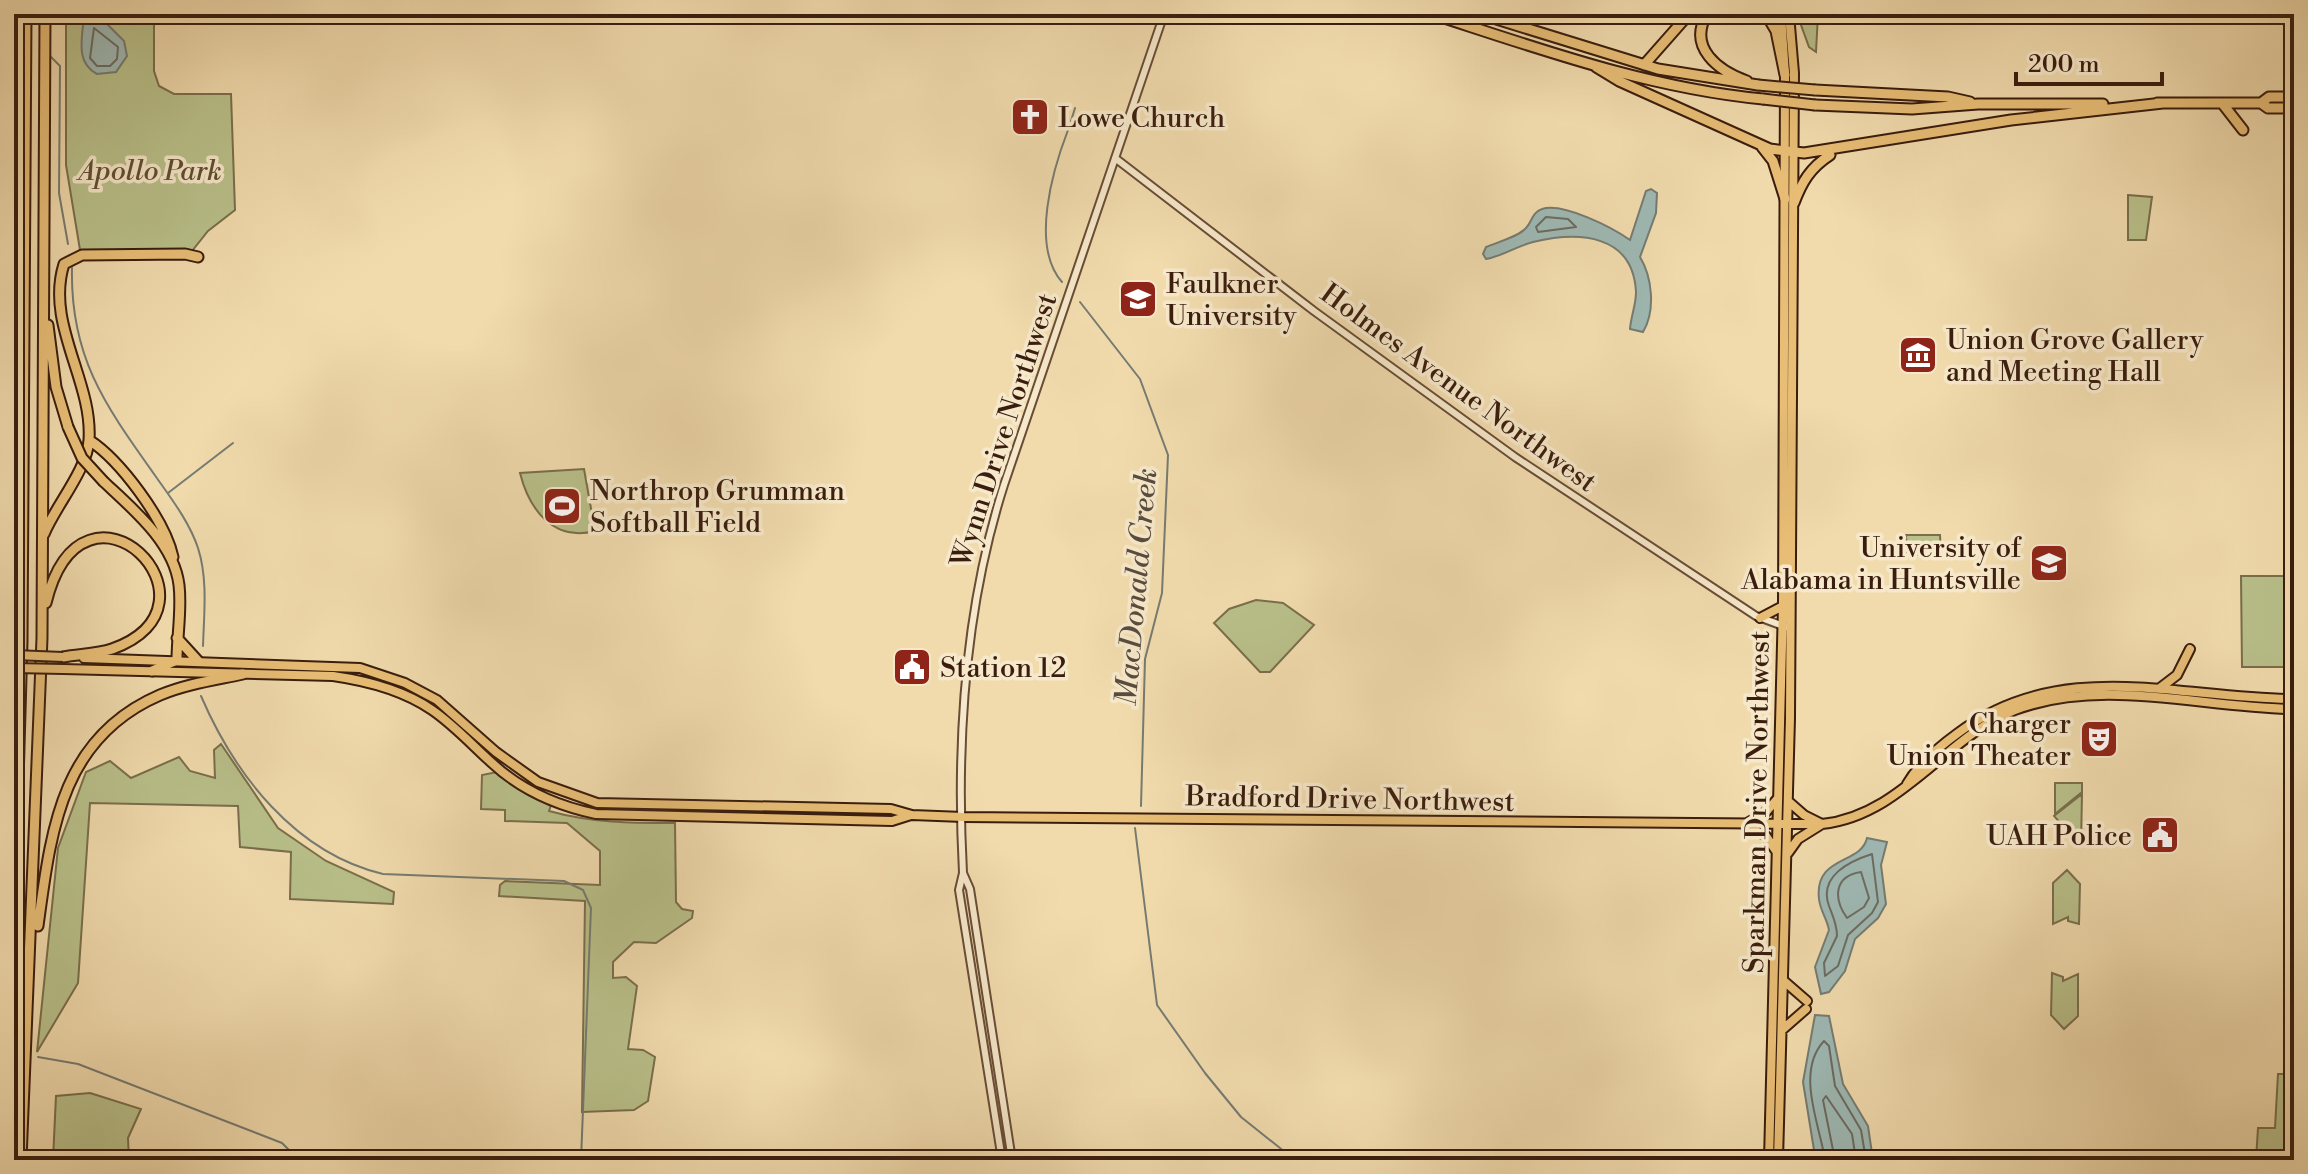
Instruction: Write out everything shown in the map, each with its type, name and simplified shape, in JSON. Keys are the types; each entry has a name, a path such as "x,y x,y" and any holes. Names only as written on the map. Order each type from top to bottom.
{"highway":[{"path":"14,922 20,724 26,14"},
{"path":"21,1160 42,618 45,14"},
{"path":"1432,14 1596,67 1726,95 1815,105 1857,109 1949,109 1978,104 2261,103 2268,108 2294,108"},
{"path":"1480,14 1644,65 1705,79 1815,90 1948,97 1978,104"},
{"path":"1644,65 1689,14"},
{"path":"1707,14 1701,30 1706,55 1723,72 1758,85"},
{"path":"1766,14 1776,31 1785,75"},
{"path":"1596,67 1619,81 1760,145 1816,154 2011,120 2163,103"},
{"path":"2261,103 2269,97 2294,97"},
{"path":"1857,109 1870,105 1916,104 1924,98"},
{"path":"2222,103 2239,119 2243,130"},
{"path":"1760,145 1773,161 1789,201"},
{"path":"1789,201 1815,165 1836,151"},
{"path":"42,537 63,494 81,468 89,440 86,414 64,331 61,282 64,264 82,255 185,254 198,257"},
{"path":"43,276 54,376 68,427 82,458 155,536 174,564"},
{"path":"14,442 23,355"},
{"path":"89,440 107,452 170,542 179,587 177,660 166,668 152,671"},
{"path":"42,618 57,569 67,553 83,543 101,539 130,544 148,559 156,572 157,608 146,625 111,649 63,657"},
{"path":"177,638 198,661"},
{"path":"30,989 51,832 63,793 78,766 110,730 159,696 243,674"},
{"path":"14,740 20,724"}],"main road":[{"name":"Sparkman Drive Northwest","path":"1781,14 1789,150"},
{"name":"Sparkman Drive Northwest","path":"1769,1160 1776,851 1788,801 1789,150 1794,45 1789,14"},
{"name":"Sparkman Drive Northwest","path":"1778,1160 1788,854 1778,798 1787,627 1783,606 1789,201"},
{"path":"1760,618 1783,606"},
{"path":"2154,689 2172,682 2190,649"},
{"name":"Bradford Drive Northwest","path":"14,655 334,665 386,676 437,700 496,752 538,782 597,803 891,809 912,815"},
{"name":"Bradford Drive Northwest","path":"14,668 333,676 397,692 432,709 514,781 556,802 596,814 877,821 912,815 1783,826"},
{"path":"1904,786 1947,741 1974,721 2016,700 2084,685 2294,699"},
{"path":"1783,826 1839,822 1882,802 1990,722 2049,700 2110,695 2294,709"},
{"path":"1743,825 1766,812 1778,798"},
{"path":"1788,801 1804,815 1822,824"},
{"path":"1788,854 1798,839 1822,824"},
{"path":"1743,825 1766,836 1776,851"},
{"path":"1781,1030 1807,1005 1783,979"}],"street":[{"name":"Wynn Drive Northwest","path":"1002,1160 959,890 963,873 967,655 981,564 1004,485 1164,14"},
{"name":"Holmes Avenue Northwest","path":"1115,158 1314,311 1515,457 1760,618 1787,627"},
{"name":"Wynn Drive Northwest","path":"963,873 970,889 1012,1160"}],"green space":[{"name":"Apollo Park","path":"66,14 154,14 154,71 159,86 174,94 231,94 235,210 208,231 192,251 80,250 66,165"},
{"path":"1797,14 1818,14 1816,52 1809,47"},
{"path":"2128,195 2152,197 2146,240 2128,240"},
{"name":"Northrop Grumman Softball Field","path":"584,469 595,531 567,532 545,520 537,510 520,473"},
{"path":"1906,535 1940,535 1941,554 1907,555"},
{"path":"2241,576 2294,576 2294,667 2242,667"},
{"path":"1256,600 1283,603 1314,625 1270,672 1260,672 1214,623 1229,609"},
{"path":"221,744 278,828 326,861 394,892 393,904 290,899 291,852 240,847 238,806 90,803 78,983 37,1052 58,848 86,772 110,761 131,778 179,757 190,771 215,778 214,750"},
{"path":"497,772 551,805 549,811 596,820 675,823 676,902 682,909 693,911 692,918 656,943 634,942 613,962 613,978 626,977 637,986 628,1049 643,1050 655,1057 648,1101 634,1110 582,1112 585,901 499,896 500,885 505,881 600,885 600,851 567,823 505,821 505,810 481,809 482,775"},
{"path":"2055,783 2082,783 2082,792 2055,814"},
{"path":"2082,794 2081,844 2080,845 2054,816"},
{"path":"2067,870 2080,884 2079,924 2068,921 2068,917 2053,924 2053,883"},
{"path":"2052,973 2063,977 2063,981 2078,974 2078,1016 2064,1029 2051,1015"},
{"path":"2278,1074 2294,1074 2294,1160 2256,1160 2258,1128 2275,1128"},
{"path":"90,1093 141,1109 128,1138 129,1160 53,1160 56,1096"}],"water":[{"path":"84,14 97,14 124,41 127,56 116,72 97,74 85,63 82,48"},
{"path":"1651,189 1657,193 1656,213 1640,257 1651,294 1650,314 1643,332 1630,329 1636,297 1633,273 1625,258 1601,241 1568,237 1527,244 1486,259 1483,254 1486,247 1522,231 1539,210 1551,208 1588,217 1630,240 1646,191"},
{"path":"1867,838 1887,842 1881,865 1886,904 1878,918 1855,939 1845,971 1829,992 1821,994 1815,967 1829,930 1820,903 1819,885 1830,867 1856,853"},
{"path":"1815,1015 1829,1016 1843,1084 1868,1126 1873,1160 1818,1160 1814,1150 1803,1082"}],"waterway":[{"path":"14,54 20,56"},
{"path":"51,57 60,66 59,193 68,244"},
{"name":"MacDonald Creek","path":"1071,121 1075,108"},
{"name":"MacDonald Creek","path":"1062,282 1052,267 1046,228 1051,186 1068,130"},
{"path":"72,268 77,328 94,378 120,425 173,500 198,548 204,584 203,646"},
{"name":"MacDonald Creek","path":"1080,302 1140,379 1168,455 1162,593 1145,659 1141,806"},
{"path":"168,493 233,443"},
{"path":"201,696 231,754 272,807 322,848 351,864 383,874 564,881 583,890 591,908 581,1160"},
{"name":"MacDonald Creek","path":"1135,828 1157,1005 1241,1117 1295,1160"},
{"path":"38,1057 78,1064 282,1143 289,1150 291,1160"}],"place":[{"name":"Lowe Church","path":"1030,117"},
{"name":"Faulkner University","path":"1138,299"},
{"name":"Union Grove Gallery and Meeting Hall","path":"1918,355"},
{"name":"Northrop Grumman Softball Field","path":"562,506"},
{"name":"University of Alabama in Huntsville","path":"2049,563"},
{"name":"Station 12","path":"912,667"},
{"name":"Charger Union Theater","path":"2099,739"},
{"name":"UAH Police","path":"2160,835"}]}
